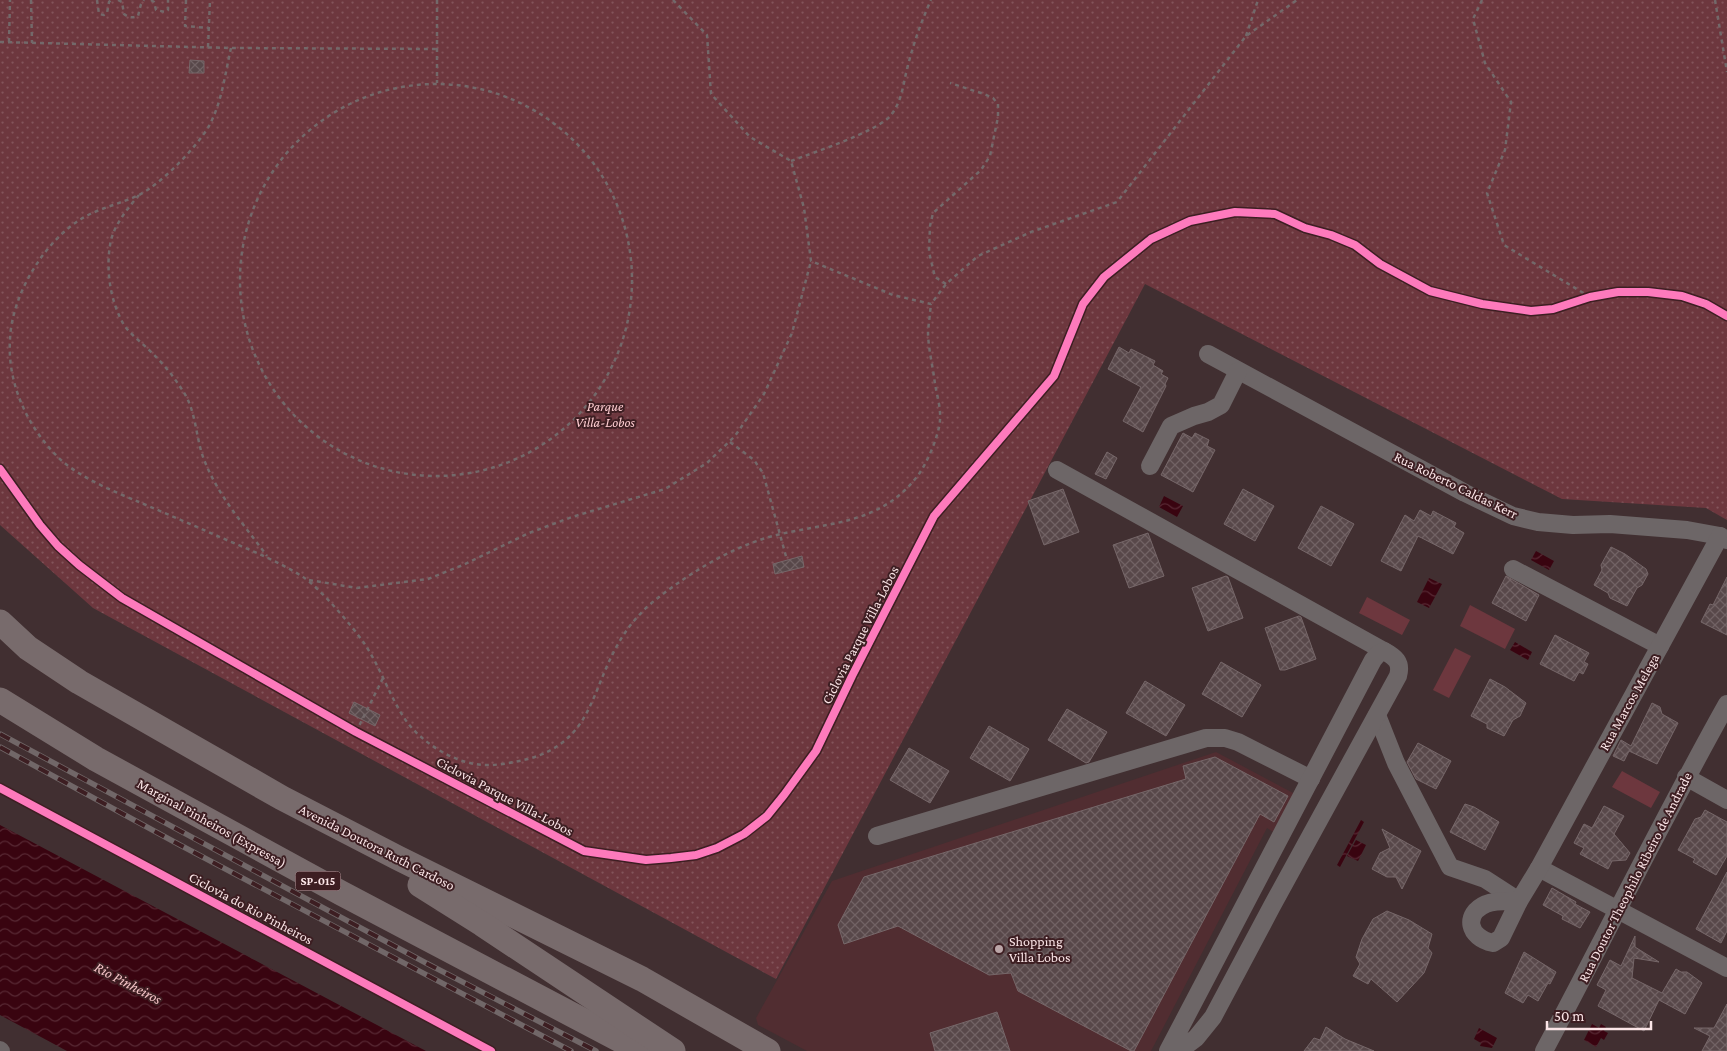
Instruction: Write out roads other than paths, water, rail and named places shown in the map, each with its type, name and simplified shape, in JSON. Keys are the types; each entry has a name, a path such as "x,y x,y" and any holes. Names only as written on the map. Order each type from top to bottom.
{"highway":[{"name":"Avenida Doutora Ruth Cardoso","path":"0,622 28,648 79,682 282,798 642,979 768,1051"},
{"path":"0,632 28,648"},
{"name":"Marginal Pinheiros (Expressa)","path":"0,700 96,759 341,894 641,1051"},
{"path":"398,858 405,871 420,885 673,1051"}],"street":[{"name":"Rua Roberto Caldas Kerr","path":"1208,354 1465,493 1513,516 1538,522 1573,525 1610,524 1688,530 1723,538"},
{"path":"1150,466 1171,426 1221,406 1238,371"},
{"path":"1058,470 1394,656 1400,663 1398,676 1213,1017 1196,1038 1179,1051"},
{"name":"Rua Marcos Melega","path":"1377,715 1396,764 1450,867 1486,879 1518,901 1539,868 1660,646 1723,538"},
{"path":"1513,569 1660,646"},
{"path":"1168,1051 1373,660 1384,651"},
{"name":"Rua Doutor Theophilo Ribeiro de Andrade","path":"1544,1051 1686,777 1727,704"},
{"path":"877,836 1206,738 1225,738 1238,742 1311,779"},
{"path":"1686,777 1727,800"},
{"path":"1290,819 1314,831"},
{"path":"1539,868 1727,968"}],"water":[{"path":"1164,496 1183,506 1177,517 1159,507"},
{"path":"1536,551 1554,561 1549,570 1531,560"},
{"path":"1429,578 1442,584 1429,608 1417,602"},
{"path":"1515,642 1532,652 1528,660 1510,650"},
{"path":"1361,820 1364,822 1340,867 1337,865"},
{"name":"Rio Pinheiros","path":"0,825 426,1051 67,1051 0,1015"},
{"path":"1356,840 1366,845 1358,861 1347,856"},
{"path":"1592,1024 1599,1028 1601,1024 1606,1027 1604,1031 1608,1033 1604,1040 1601,1038 1596,1047 1584,1040"},
{"path":"1479,1028 1497,1038 1492,1048 1480,1046 1481,1043 1474,1039"}],"railway":[{"path":"0,734 426,963 596,1051"},
{"path":"0,747 180,845 571,1051"}],"place":[{"name":"Shopping Villa Lobos","path":"999,949"}],"park label":[{"name":"Parque Villa-Lobos","path":"605,414"}]}
